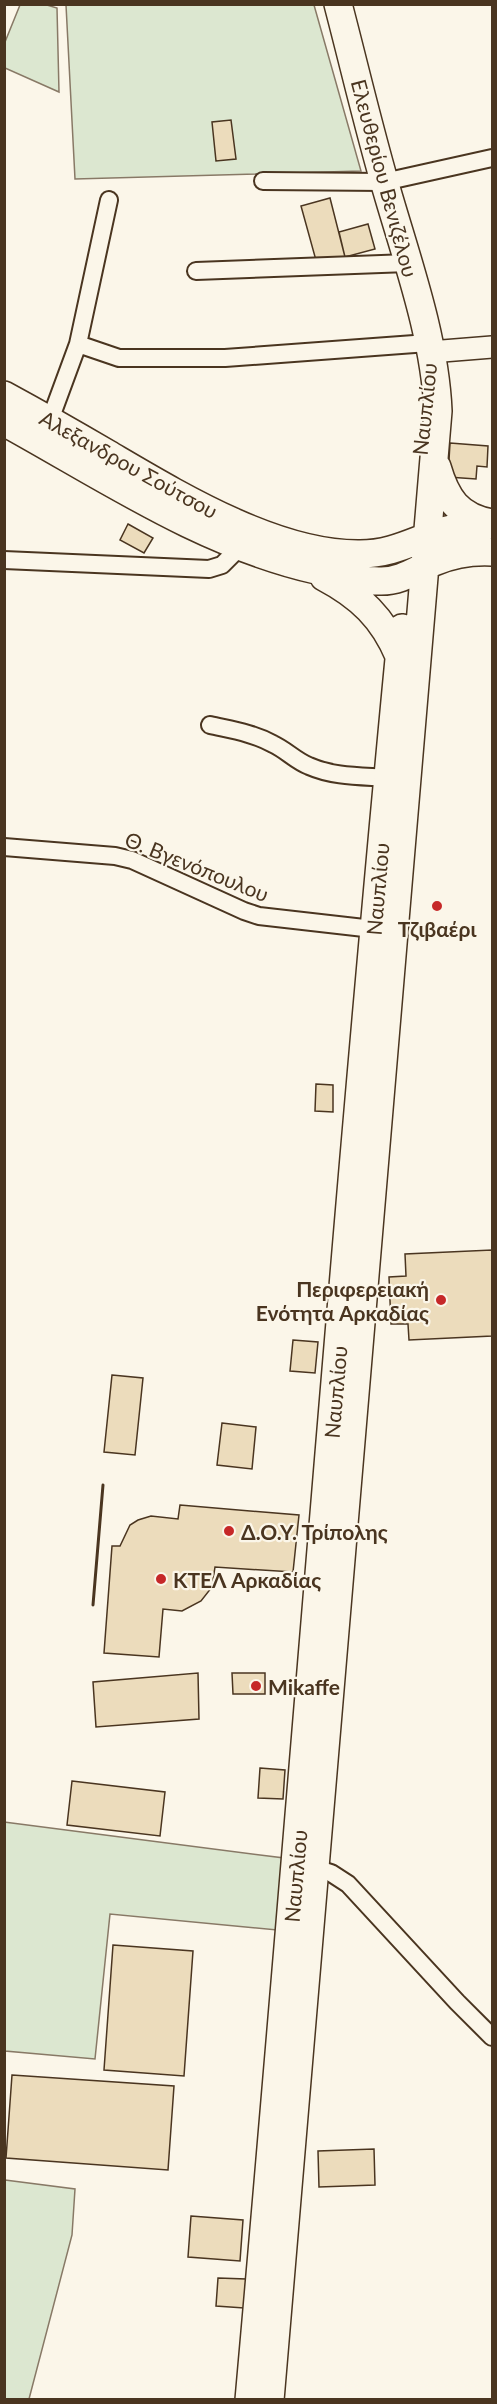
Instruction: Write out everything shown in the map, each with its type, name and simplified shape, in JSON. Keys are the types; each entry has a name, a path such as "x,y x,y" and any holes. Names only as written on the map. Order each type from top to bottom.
{"main road":[{"name":"Ελευθερίου Βενιζέλου","path":"338,4 429,348"},
{"name":"Ναυπλίου","path":"270,2400 373,929 399,656 435,460 438,398 429,348"},
{"name":"Ναυπλίου","path":"249,2400 306,1866 418,556 429,348"},
{"name":"Αλεξανδρου Σούτσου","path":"4,395 176,494 273,536 305,546 347,554 378,553 418,556"},
{"name":"Αλεξανδρου Σούτσου","path":"4,422 163,513 240,547 307,568 379,581 393,580 418,556"},
{"path":"435,460 442,485 462,513 492,524"},
{"path":"418,556 449,530 492,524"},
{"path":"418,556 492,552"},
{"path":"307,568 352,595 369,609 384,625 399,656"}],"street":[{"path":"263,181 384,182 492,158"},
{"path":"50,420 78,344 109,200"},
{"path":"196,271 408,263"},
{"path":"78,344 119,358 225,358 492,347"},
{"path":"4,560 209,569 222,565 240,547"},
{"path":"210,725 251,734 274,744 307,766 325,772 336,775 388,778"},
{"name":"Θ. Βγενόπουλου","path":"4,848 115,856 154,869 259,916 373,929"},
{"path":"306,1866 348,1884 492,2037"}],"green space":[{"path":"20,5 47,5 57,8 59,92 5,68 5,42"},
{"path":"66,5 314,5 361,171 75,179"},
{"path":"4,1822 284,1858 277,1930 110,1914 95,2059 5,2051"},
{"path":"5,2180 75,2189 72,2235 29,2399 5,2399"}],"building":[{"path":"231,120 236,159 216,161 212,122"},
{"path":"330,198 345,257 317,264 301,206"},
{"path":"368,224 375,249 345,257 339,232"},
{"path":"450,443 488,446 487,467 477,466 476,479 448,477"},
{"path":"128,524 153,538 144,553 120,540"},
{"path":"316,1084 333,1085 333,1112 315,1111"},
{"name":"Περιφερειακή Ενότητα Αρκαδίας","path":"492,1250 492,1336 409,1340 408,1324 391,1324 389,1277 406,1276 405,1254"},
{"path":"293,1340 318,1342 315,1373 290,1371"},
{"path":"112,1375 143,1378 135,1455 104,1452"},
{"path":"222,1423 256,1427 252,1469 217,1465"},
{"name":"ΚΤΕΛ Αρκαδίας","path":"180,1505 299,1515 293,1572 215,1567 212,1587 201,1601 182,1611 163,1609 159,1657 104,1653 112,1546 120,1546 130,1525 138,1520 151,1516 178,1519"},
{"path":"198,1673 199,1719 96,1727 93,1682"},
{"path":"232,1673 265,1673 265,1694 233,1694"},
{"path":"260,1768 285,1770 283,1799 258,1798"},
{"path":"72,1781 165,1792 160,1836 67,1825"},
{"path":"113,1945 193,1951 184,2076 104,2070"},
{"path":"12,2075 174,2086 168,2170 6,2158"},
{"path":"374,2149 375,2185 319,2187 318,2151"},
{"path":"191,2216 243,2220 240,2261 188,2257"},
{"path":"218,2278 246,2279 244,2308 216,2306"}],"wall":[{"path":"93,1605 103,1485"}],"place":[{"name":"Τζιβαέρι","path":"437,906"},
{"name":"Περιφερειακή Ενότητα Αρκαδίας","path":"441,1300"},
{"name":"Δ.Ο.Υ. Τρίπολης","path":"229,1531"},
{"name":"ΚΤΕΛ Αρκαδίας","path":"161,1579"},
{"name":"Mikaffe","path":"256,1686"}]}
